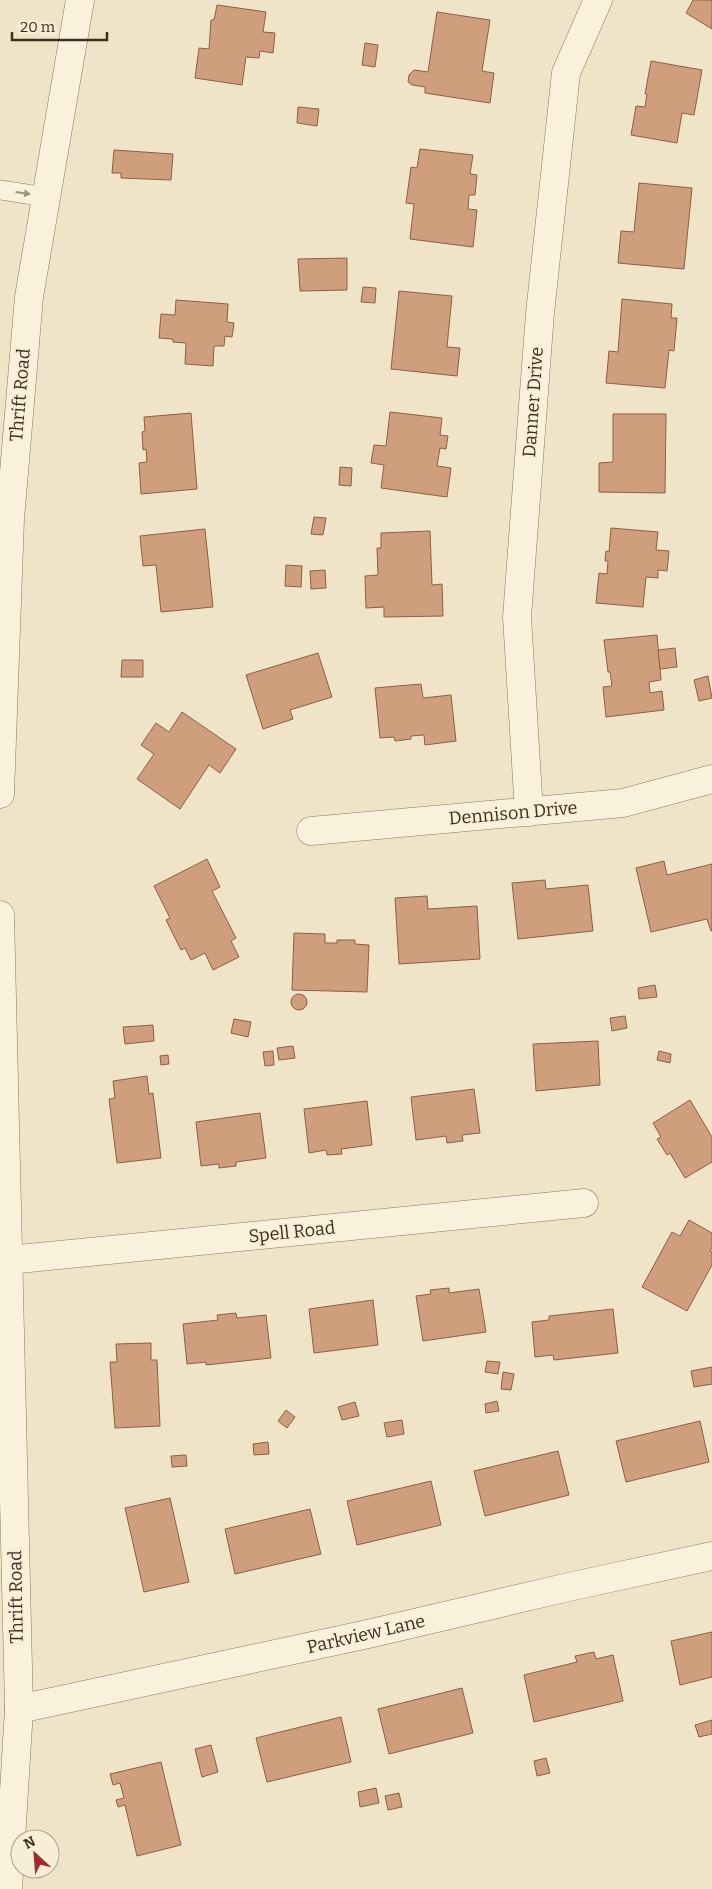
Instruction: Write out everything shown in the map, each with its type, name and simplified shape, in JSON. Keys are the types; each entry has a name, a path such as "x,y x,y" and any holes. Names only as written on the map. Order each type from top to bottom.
{"street":[{"name":"Thrift Road","path":"0,794 5,519 28,298 80,0"},
{"name":"Danner Drive","path":"529,812 517,618 540,313 566,73 598,0"},
{"name":"Dennison Drive","path":"311,830 623,803 712,779"},
{"name":"Thrift Road","path":"0,915 5,1259 18,1709 8,1889"},
{"name":"Spell Road","path":"5,1259 584,1203"},
{"name":"Parkview Lane","path":"18,1709 358,1636 712,1556"}],"lane":[{"path":"0,190 46,196"}],"building":[{"path":"693,0 712,0 712,29 686,13"},
{"path":"217,5 266,12 263,32 275,33 273,53 260,51 259,58 246,57 242,85 195,78 199,48 209,49 211,20 214,20"},
{"path":"437,12 490,20 482,71 494,73 490,103 425,93 425,87 412,85 408,82 409,75 414,70 428,72"},
{"path":"365,43 378,45 375,67 362,65"},
{"path":"651,61 702,70 694,115 682,113 677,143 631,135 636,106 645,107 647,94 645,94"},
{"path":"298,107 319,109 317,126 297,123"},
{"path":"420,149 473,155 470,174 477,175 475,195 469,195 468,209 477,210 473,247 410,239 414,204 406,203 411,167 417,168"},
{"path":"114,150 173,154 171,180 121,178 121,173 112,173"},
{"path":"639,183 692,188 684,269 618,263 621,231 634,232"},
{"path":"347,258 347,290 300,291 298,259"},
{"path":"363,287 376,288 375,303 361,302"},
{"path":"399,291 452,296 447,347 460,348 457,376 391,369"},
{"path":"622,299 672,304 671,318 677,318 674,351 669,350 665,388 606,383 609,351 618,352"},
{"path":"176,300 228,304 227,322 234,323 232,337 225,336 224,346 214,346 213,366 185,364 186,343 173,342 173,339 159,338 161,314 175,315"},
{"path":"390,412 442,418 440,435 448,436 446,449 440,448 437,466 451,468 447,497 381,488 384,465 371,463 374,445 386,446"},
{"path":"191,413 197,489 141,494 139,463 147,462 146,449 143,450 142,432 145,431 144,417"},
{"path":"613,414 666,414 665,493 599,492 599,463 613,462"},
{"path":"340,467 352,468 351,486 339,485"},
{"path":"314,517 326,518 323,535 311,534"},
{"path":"611,528 658,532 656,550 669,551 667,571 658,570 658,578 646,577 643,607 596,603 599,573 607,574 608,561 605,561 606,551 609,552"},
{"path":"205,529 213,607 161,612 156,565 143,566 140,536"},
{"path":"430,531 432,585 442,584 443,616 384,617 384,607 366,608 365,576 378,575 377,548 381,548 381,533"},
{"path":"286,565 302,566 301,587 285,586"},
{"path":"325,570 326,588 311,589 310,571"},
{"path":"657,635 661,680 649,682 650,693 662,691 664,710 606,717 603,687 612,686 610,672 608,672 604,640"},
{"path":"675,648 677,667 660,669 658,650"},
{"path":"318,653 332,697 290,710 293,719 263,729 246,675"},
{"path":"122,660 143,660 143,677 121,677"},
{"path":"708,676 712,698 699,701 694,680"},
{"path":"421,684 423,698 451,695 456,741 425,745 424,735 411,736 411,739 395,741 394,737 380,738 375,688"},
{"path":"182,712 236,749 220,773 209,765 180,809 137,779 154,754 141,745 156,723 169,732"},
{"path":"207,859 220,887 212,891 236,938 231,941 239,957 213,970 205,953 191,960 185,948 181,950 166,920 170,918 154,886"},
{"path":"664,861 667,875 712,864 712,931 707,919 651,932 636,868"},
{"path":"545,880 546,889 588,885 593,931 518,939 512,883"},
{"path":"427,896 428,909 477,906 480,959 399,964 395,898"},
{"path":"294,933 325,934 325,943 337,943 337,940 355,940 355,944 369,945 367,992 292,990"},
{"path":"655,985 657,997 639,999 638,988"},
{"path":"296,994 302,994 307,999 305,1008 296,1010 291,1005 291,999"},
{"path":"625,1016 627,1028 612,1031 610,1018"},
{"path":"234,1019 251,1022 248,1037 231,1033"},
{"path":"153,1025 154,1041 125,1044 123,1027"},
{"path":"598,1041 600,1085 536,1091 533,1044"},
{"path":"293,1046 295,1058 279,1060 277,1048"},
{"path":"273,1051 274,1065 265,1066 263,1052"},
{"path":"659,1051 671,1054 670,1063 657,1060"},
{"path":"168,1055 169,1064 161,1065 160,1056"},
{"path":"147,1076 149,1094 153,1093 161,1158 117,1163 109,1099 115,1098 113,1081"},
{"path":"474,1089 480,1133 462,1135 463,1141 447,1143 446,1136 416,1140 411,1097"},
{"path":"690,1100 712,1137 712,1162 685,1178 670,1153 667,1155 657,1139 661,1137 653,1123"},
{"path":"367,1101 372,1145 341,1149 342,1154 327,1155 326,1150 309,1153 304,1109"},
{"path":"260,1113 266,1158 236,1162 236,1166 219,1168 219,1164 201,1166 196,1122"},
{"path":"689,1220 712,1233 712,1248 710,1251 712,1252 712,1265 687,1311 642,1287 672,1232 680,1236"},
{"path":"449,1288 449,1293 479,1289 486,1332 423,1341 416,1296 431,1294 430,1290"},
{"path":"373,1300 378,1345 314,1353 309,1309"},
{"path":"613,1309 618,1353 554,1360 553,1355 535,1357 532,1322 549,1320 549,1316"},
{"path":"236,1313 237,1318 266,1315 271,1358 206,1365 206,1362 187,1364 183,1324 218,1320 217,1315"},
{"path":"151,1343 151,1360 157,1360 160,1426 115,1428 110,1362 117,1362 116,1344"},
{"path":"487,1361 500,1362 498,1374 485,1372"},
{"path":"712,1367 712,1384 694,1387 691,1371"},
{"path":"503,1372 514,1374 511,1390 501,1389"},
{"path":"497,1401 499,1411 486,1413 485,1404"},
{"path":"355,1402 359,1416 342,1420 338,1407"},
{"path":"286,1410 295,1417 287,1428 278,1421"},
{"path":"402,1420 404,1434 387,1437 384,1423"},
{"path":"700,1421 709,1462 626,1482 616,1441"},
{"path":"268,1442 269,1454 254,1455 253,1444"},
{"path":"558,1451 569,1495 485,1516 474,1471"},
{"path":"186,1455 187,1466 172,1467 171,1456"},
{"path":"431,1481 441,1525 357,1545 347,1501"},
{"path":"170,1498 189,1582 144,1592 125,1508"},
{"path":"310,1509 321,1554 235,1574 225,1529"},
{"path":"712,1632 712,1677 680,1685 671,1641"},
{"path":"594,1652 596,1659 613,1655 623,1701 534,1722 524,1675 577,1662 575,1656"},
{"path":"462,1688 473,1733 389,1754 378,1709"},
{"path":"341,1717 351,1762 267,1782 256,1738"},
{"path":"712,1720 712,1734 699,1737 695,1725"},
{"path":"211,1745 218,1772 202,1777 195,1749"},
{"path":"546,1758 550,1773 537,1776 534,1761"},
{"path":"161,1762 181,1845 137,1856 125,1805 118,1807 116,1800 124,1798 120,1783 113,1785 110,1774"},
{"path":"376,1788 379,1803 360,1807 358,1792"},
{"path":"399,1793 402,1807 388,1810 385,1796"}]}
